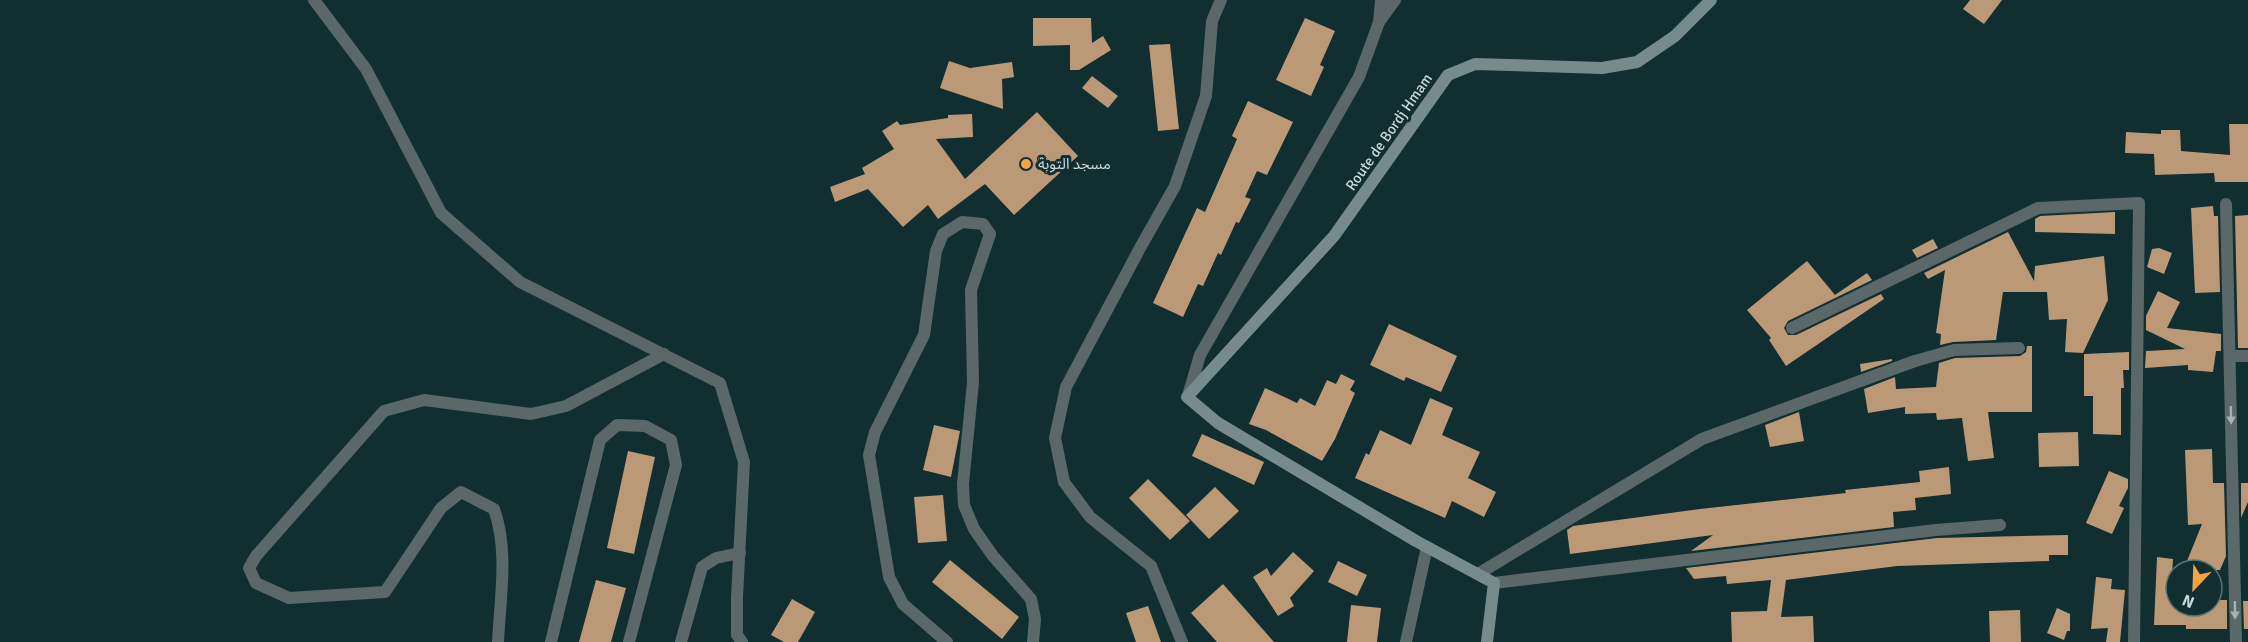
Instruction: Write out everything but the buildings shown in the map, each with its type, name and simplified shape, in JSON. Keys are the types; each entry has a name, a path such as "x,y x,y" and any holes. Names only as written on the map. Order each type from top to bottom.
{"main road":[{"name":"Route de Bordj Hmam","path":"1188,397 1335,236 1448,75 1475,64 1602,68 1637,62 1676,36 1711,0"},
{"path":"1188,397 1218,423 1427,547 1494,583 1487,642"}],"street":[{"path":"314,0 366,69 441,213 520,282 720,383 744,462 737,635 742,642"},
{"path":"1182,642 1151,566 1090,517 1064,482 1055,438 1066,387 1175,186 1206,96 1212,21 1221,0"},
{"path":"1188,397 1200,355 1359,77 1379,22 1381,0"},
{"path":"1379,22 1395,0"},
{"path":"1792,328 2038,208 2139,203 2133,642"},
{"path":"2226,204 2236,642"},
{"path":"947,642 903,604 889,577 870,454 875,432 924,335 936,251 943,234 962,222 983,224 990,234 971,290 973,382 963,484 964,505 974,529 993,556 1031,599 1035,619 1033,642"},
{"path":"1478,574 1702,439 1915,361 1954,350 2019,348"},
{"path":"498,642 503,555 501,528 494,509 461,492 441,508 386,592 289,598 256,583 249,568 255,556 384,411 424,400 531,414 566,406 664,354"},
{"path":"2230,356 2248,356"},
{"path":"551,642 600,440 617,425 645,426 671,440 676,465 629,642"},
{"path":"1494,583 1936,530 2000,525"},
{"path":"1406,642 1427,547"},
{"path":"681,642 702,567 716,558 740,553"}],"place":[{"name":"مسجد التوبة","path":"1026,164"}]}
